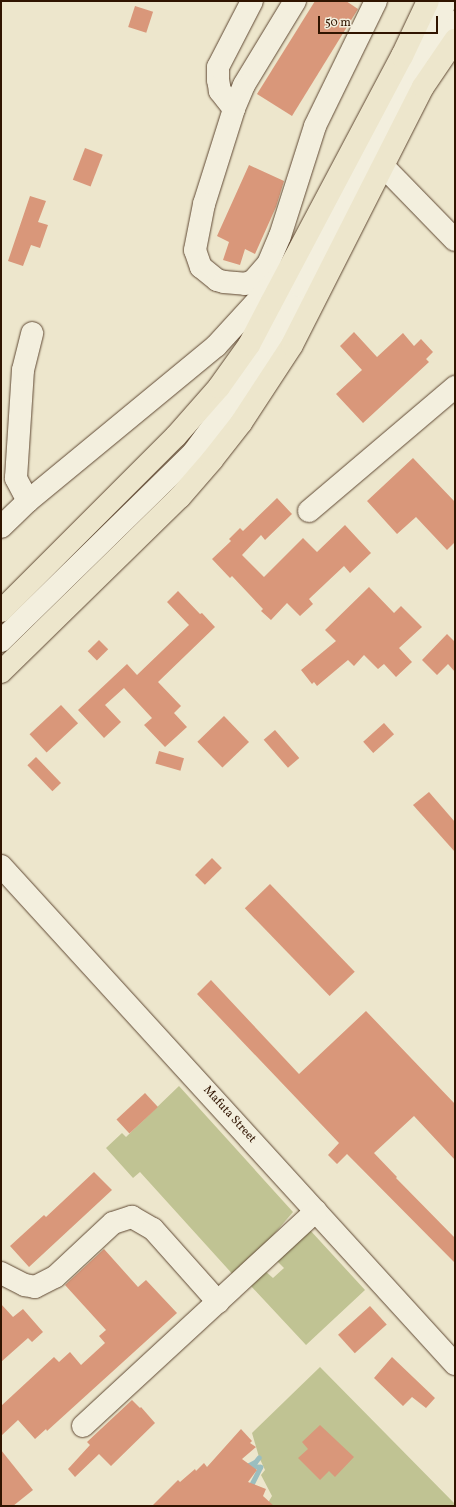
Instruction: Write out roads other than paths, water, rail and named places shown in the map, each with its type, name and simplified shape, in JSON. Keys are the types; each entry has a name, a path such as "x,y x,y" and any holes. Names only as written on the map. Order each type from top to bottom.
{"highway":[{"path":"1,611 176,436 219,387 249,345 402,56 428,1"},
{"path":"5,668 180,497 241,423 292,345 423,87 455,40"}],"lane":[{"path":"234,109 220,91 218,67 252,1"},
{"path":"295,1 244,84 234,109 204,204 195,250 201,267 217,280 224,282 245,284 253,281 268,264 280,236 315,126 376,1"},
{"path":"1,641 192,453 227,409 279,332 446,1"},
{"path":"388,115 412,77 455,21"},
{"path":"383,166 455,240"},
{"path":"1,527 28,501 216,346 292,263"},
{"path":"28,501 16,478 23,370 32,333"},
{"path":"309,511 455,386"},
{"name":"Mafuta Street","path":"1,866 455,1364"},
{"path":"83,1426 316,1211"},
{"path":"1,1273 21,1283 35,1287 55,1277 113,1223 132,1217 153,1229 218,1302"}],"waterway":[{"path":"249,1489 260,1467 249,1465 255,1462 259,1457"}]}
